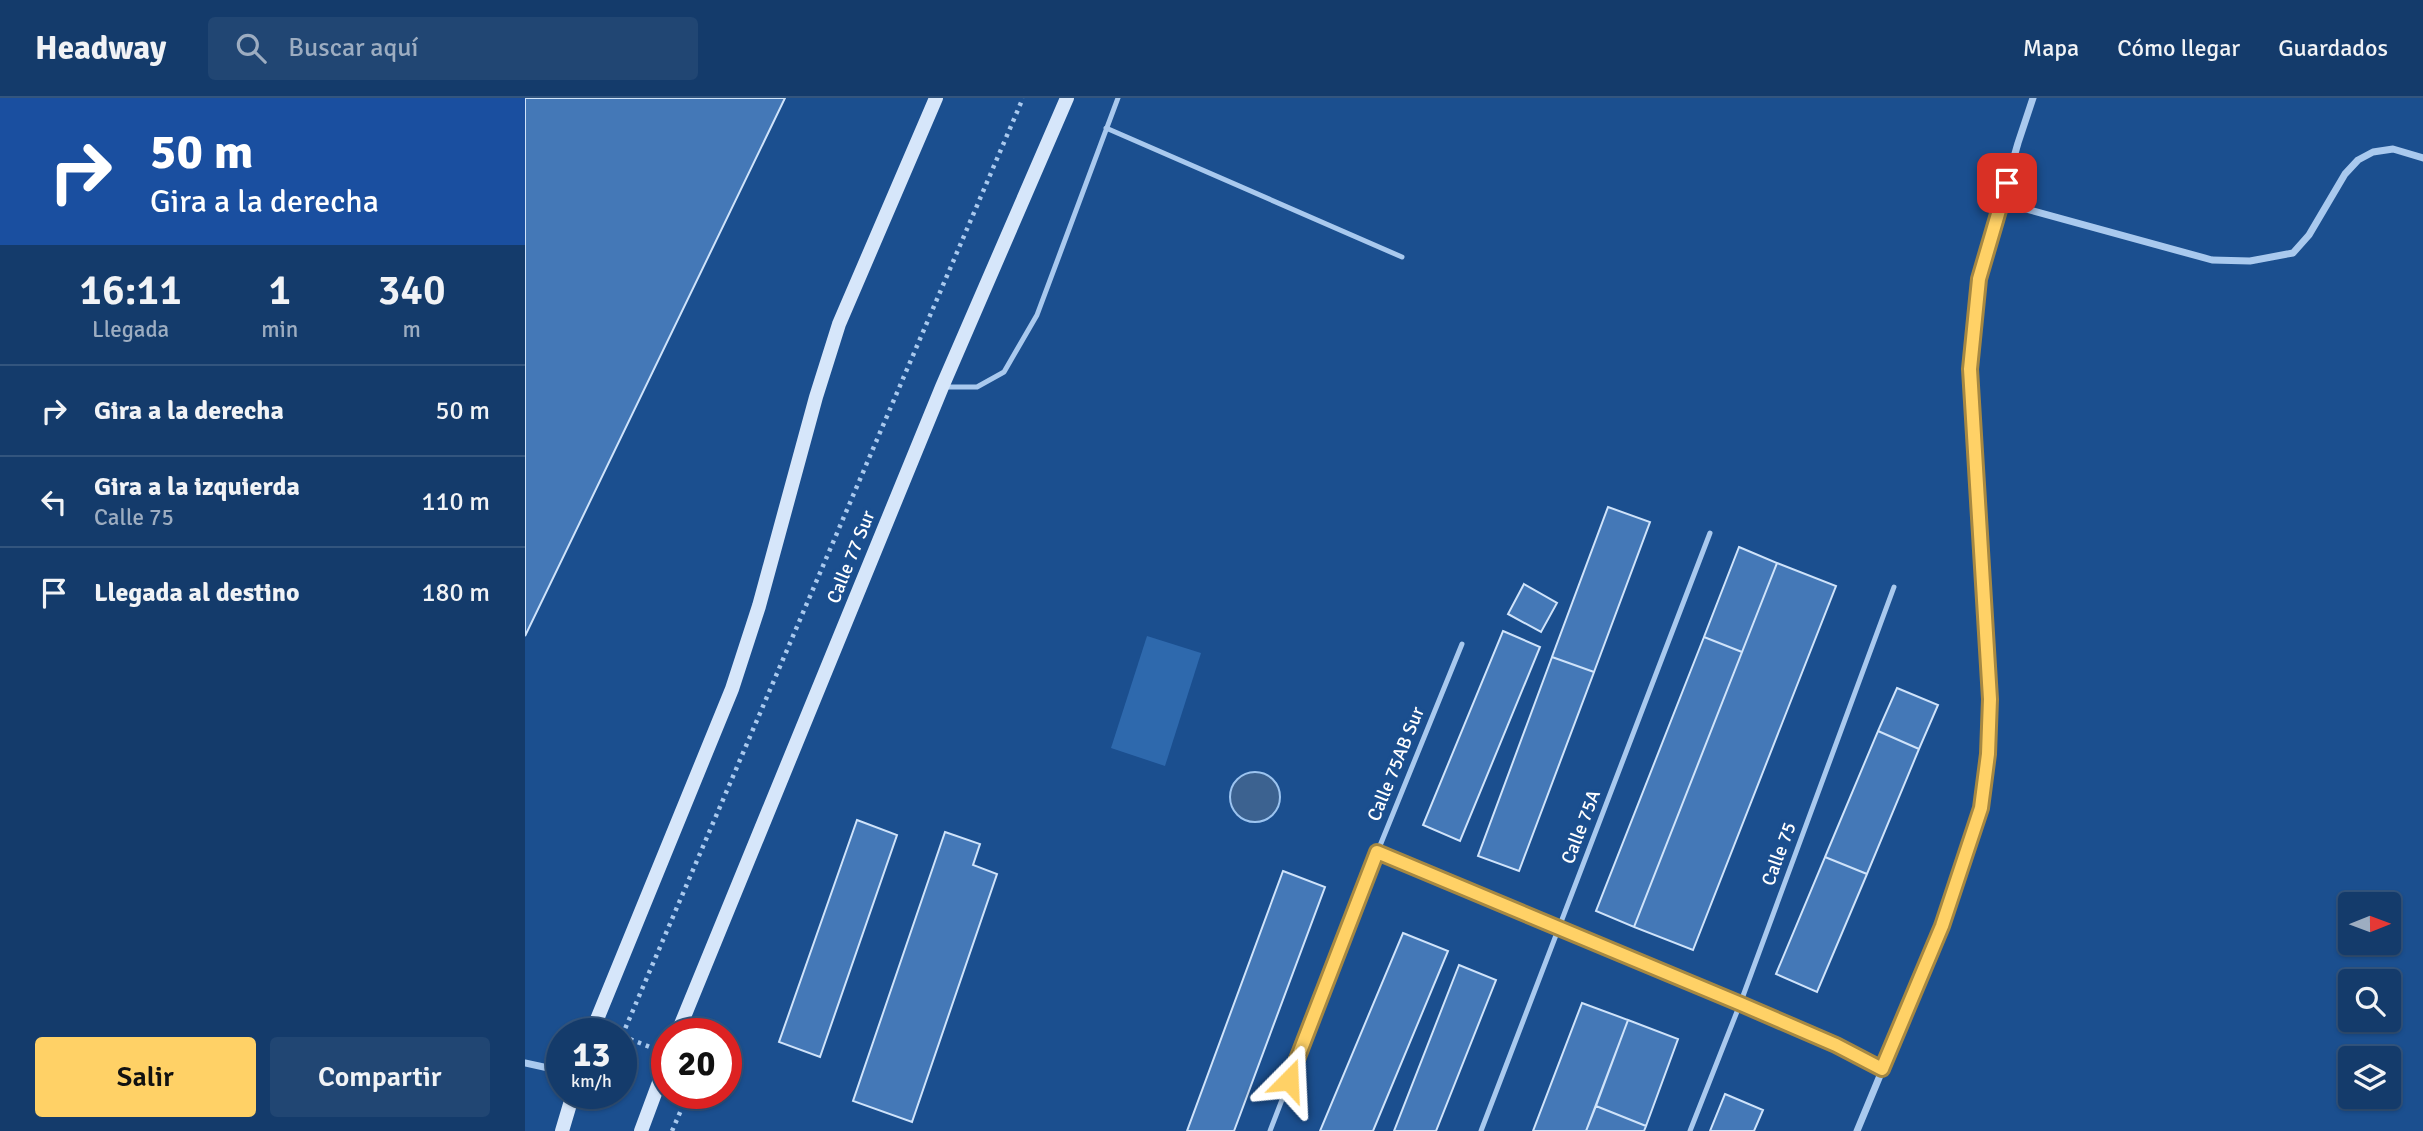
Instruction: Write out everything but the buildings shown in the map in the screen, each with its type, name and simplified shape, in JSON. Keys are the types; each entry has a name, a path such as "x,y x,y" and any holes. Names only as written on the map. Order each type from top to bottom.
{"street":[{"path":"598,1018 732,689 759,606 816,397 839,324 936,98"},
{"name":"Calle 77 Sur","path":"684,1018 942,387 1067,98"},
{"path":"1857,1131 1942,926 1981,808 1987,767 1990,699 1970,369 1979,279 2033,98"},
{"path":"2001,202 2212,260 2250,261 2293,253 2309,235 2344,174 2358,160 2373,152 2393,149 2423,158"},
{"path":"525,1063 546,1068"},
{"path":"641,1131 651,1104"},
{"path":"562,1131 569,1109"}],"lane":[{"path":"942,387 977,387 1004,372 1037,315 1118,98"},
{"path":"1106,128 1402,257"},
{"name":"Calle 75A","path":"1481,1131 1710,533"},
{"name":"Calle 75","path":"1690,1131 1741,1004 1894,587"},
{"name":"Calle 75AB Sur","path":"1270,1131 1377,852 1462,644"},
{"path":"1377,852 1741,1004 1836,1045 1882,1069"}],"path":[{"path":"630,1018 1023,98"},
{"path":"672,1131 682,1109"}],"shaded area":[{"path":"1147,636 1201,653 1165,766 1111,748"},
{"path":"1255,772 1273,779 1280,797 1273,815 1255,822 1237,815 1230,797 1237,779"}],"route":[{"path":"1289,1080 1377,852 1741,1004 1836,1045 1882,1069 1942,926 1981,808 1988,754 1990,699 1970,369 1979,279 2007,183"}]}
